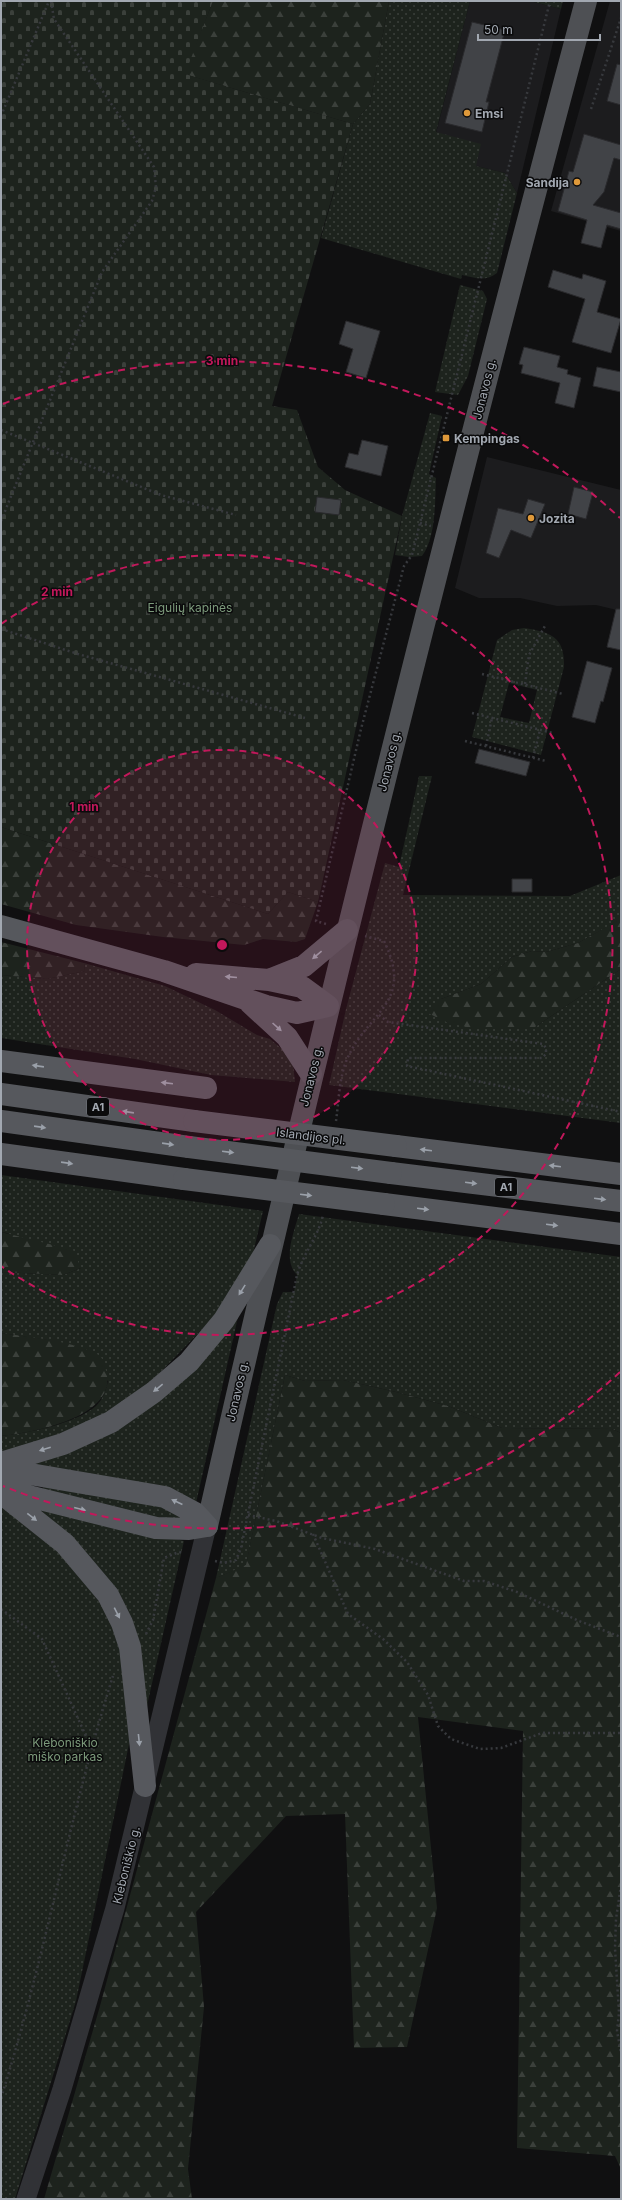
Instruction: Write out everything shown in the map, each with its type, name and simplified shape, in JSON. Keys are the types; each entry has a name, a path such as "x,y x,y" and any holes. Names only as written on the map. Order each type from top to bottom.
{"highway":[{"path":"1,926 164,971 248,1001 297,1013 328,1006"},
{"path":"270,980 304,966 347,930"},
{"path":"164,971 270,980 302,987 328,1006"},
{"path":"248,1001 287,1037 311,1074"},
{"path":"1,1061 206,1088"},
{"name":"Islandijos pl.","path":"1,1094 194,1121 621,1174"},
{"name":"A1","path":"1,1122 621,1201"},
{"path":"1,1154 184,1179 621,1234"},
{"path":"1,1463 63,1444 111,1422 154,1392 189,1362 224,1320 270,1246"},
{"path":"1,1469 165,1497 195,1513 207,1526"},
{"path":"1,1490 156,1528 189,1529 207,1526"},
{"path":"1,1493 65,1544 108,1595 122,1623 130,1647 145,1786"}],"main road":[{"name":"Jonavos g.","path":"207,1526 270,1246 311,1074 430,599 586,1"}],"street":[{"name":"Kleboniškio g.","path":"26,2199 62,2089 116,1908 207,1526"}],"path":[{"path":"1,116 50,1"},
{"path":"1,521 102,272 152,201 156,187 154,168 54,18 50,1"},
{"path":"322,899 361,729 404,566 412,555 550,1"},
{"path":"591,109 621,18"},
{"path":"1,430 32,444 161,495 236,515"},
{"path":"526,684 529,655 546,624"},
{"path":"1,628 78,654 305,718"},
{"path":"482,674 563,694"},
{"path":"472,713 553,733"},
{"path":"486,746 492,718"},
{"path":"533,758 540,730"},
{"path":"465,741 546,761"},
{"path":"379,1014 388,1022 543,1044 546,1048 546,1054 542,1058 408,1058 407,1066 621,1112"},
{"path":"248,1515 276,1521 322,1538 375,1549 464,1581 484,1581 517,1592 579,1622 621,1637"},
{"path":"313,1534 348,1614 383,1640 407,1662 428,1695 438,1726 451,1739 480,1748 501,1748 542,1733 621,1733"},
{"path":"1,1609 42,1639 91,1746"},
{"path":"621,1885 616,1919 615,1948 619,2013 617,2031 621,2053"}],"shaded area":[{"path":"470,1 530,1 561,9 517,193 505,173 476,166 436,133"},
{"path":"610,1 621,1 621,231 551,211"},
{"path":"487,457 621,490 621,611 596,605 557,606 520,598 479,598 455,588"}],"green space":[{"name":"Eigulių kapinės","path":"1,1 213,1 185,74 353,124 272,406 297,410 318,467 345,490 402,516 318,902 288,892 268,914 1,827"},
{"path":"213,1 389,1 370,104 353,124 184,74"},
{"path":"389,1 470,1 436,132 481,144 476,166 505,173 517,193 497,273 489,278 462,275 461,279 321,238 353,124 370,104"},
{"path":"530,1 563,1 561,9"},
{"path":"460,285 483,291 487,299 468,376 458,395 435,392"},
{"path":"430,413 442,416 429,474 436,478 434,519 430,539 422,556 409,557 395,555 402,516"},
{"path":"524,628 549,634 559,643 564,657 564,667 541,755 472,737 497,640 512,630","holes":["509,683 537,690 529,723 500,717"]},
{"path":"419,776 432,776 403,895 570,896 621,875 621,913 618,921 578,943 546,952 532,951 512,957 481,984 441,999 535,1027 621,969 621,1123 329,1085 346,1009 385,863 399,867"},
{"path":"1,827 268,914 288,892 318,902 305,939 296,942 263,939 244,945 163,937 76,925 1,904"},
{"path":"621,913 621,969 535,1027 472,1028 448,1023 428,1013 441,999 481,984 512,957 532,951 546,952 578,943 617,921"},
{"path":"1,942 84,963 85,971 47,979 1,975"},
{"path":"84,963 165,986 215,1010 257,1035 270,1039 282,1049 293,1064 295,1082 211,1075 135,1059 1,1038 1,975 47,979 85,971"},
{"path":"1,1175 263,1211 250,1266 213,1318 146,1387 109,1415 29,1447 1,1451 1,1436 51,1427 76,1418 87,1412 96,1406 101,1400 108,1381 47,1340 1,1333 1,1272 63,1275 81,1268 7,1233 1,1232"},
{"path":"299,1214 621,1257 621,1433 612,1429 502,1428 448,1406 396,1392 343,1380 305,1381 285,1375 246,1566 216,1578 277,1304 283,1292 294,1292 297,1275 290,1262 290,1246"},
{"path":"1,1232 73,1250 81,1268 63,1275 1,1272"},
{"path":"238,1317 196,1503 20,1467 82,1443"},
{"path":"1,1333 63,1343 97,1354 102,1358 105,1366 107,1375 106,1390 98,1402 85,1412 68,1420 50,1427 1,1436"},
{"path":"285,1375 305,1381 343,1380 396,1392 448,1406 502,1428 612,1429 621,1433 621,2169 615,2156 517,2148 523,1731 418,1717 437,1908 407,2047 354,2048 345,1814 286,1816 196,1912 204,2007 188,2169 192,2199 44,2199 100,2006 216,1578 246,1565"},
{"path":"43,1487 172,1506 187,1519 178,1523 43,1490"},
{"path":"35,1504 184,1541 146,1710 130,1623 33,1508"},
{"name":"Kleboniškio miško parkas","path":"1,1505 49,1537 115,1622 134,1720 76,2001 15,2199 1,2199"}],"building":[{"path":"472,22 505,30 486,102 489,102 482,132 445,123"},
{"path":"617,64 621,65 621,105 607,101"},
{"path":"584,134 621,145 621,160 614,158 604,192 593,205 621,213 621,229 607,225 601,248 581,243 587,220 558,211 569,171 573,172"},
{"path":"553,270 582,279 583,274 606,281 597,312 621,319 611,353 572,342 585,299 548,287"},
{"path":"346,321 380,331 366,378 346,372 353,349 339,344"},
{"path":"524,347 560,356 557,367 568,370 567,374 581,378 574,408 555,403 560,383 521,373 523,365 519,364"},
{"path":"597,367 621,372 621,392 593,386"},
{"path":"362,440 388,446 381,476 345,467 349,453 358,455"},
{"path":"574,487 593,492 586,519 568,514"},
{"path":"317,497 341,500 339,515 315,512"},
{"path":"528,499 545,504 531,538 511,530 499,558 486,553 498,508 523,514"},
{"path":"616,609 621,609 621,650 607,647"},
{"path":"587,661 612,668 603,702 601,701 595,723 572,717"},
{"path":"479,749 530,762 526,776 475,763"},
{"path":"512,879 532,879 532,892 512,892"}],"place":[{"name":"Emsi","path":"467,113"},
{"name":"Sandija","path":"577,182"},
{"name":"Kempingas","path":"446,438"},
{"name":"Jozita","path":"531,518"}]}
